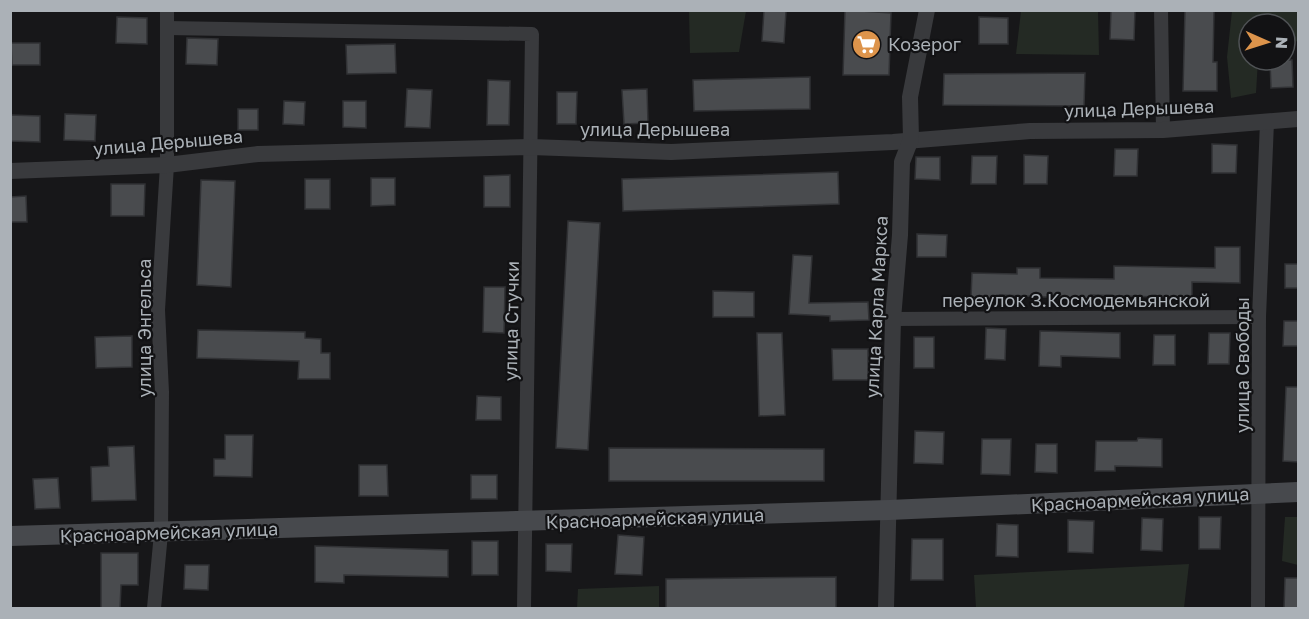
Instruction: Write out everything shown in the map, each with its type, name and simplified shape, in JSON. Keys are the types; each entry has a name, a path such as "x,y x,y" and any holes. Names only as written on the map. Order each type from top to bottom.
{"main road":[{"name":"Красноармейская улица","path":"10,537 889,510 1299,492"}],"street":[{"name":"улица Энгельса","path":"154,609 161,533 162,392 158,310 166,165 167,10"},
{"name":"улица Карла Маркса","path":"886,609 893,319 900,235 902,162 911,139 910,97 927,10"},
{"path":"1161,10 1163,130"},
{"name":"улица Стучки","path":"168,28 532,34 524,609"},
{"name":"улица Дерышева","path":"10,171 166,165 258,154 531,147 671,152 893,142 1030,131 1163,130 1299,119"},
{"name":"улица Свободы","path":"1258,609 1259,317 1267,122"},
{"name":"переулок З.Космодемьянской","path":"893,319 1259,317"}],"shaded area":[{"path":"689,11 746,11 739,52 690,53"},
{"path":"1021,11 1098,11 1099,55 1016,54"},
{"path":"1232,11 1298,11 1297,41 1297,12 1237,12 1237,72 1257,72 1256,93 1231,98 1227,57"},
{"path":"1285,517 1298,517 1298,565 1282,561"},
{"path":"1189,564 1184,608 976,608 974,575"},
{"path":"659,586 659,608 577,608 578,589"}],"building":[{"path":"764,10 786,11 784,43 762,41"},
{"name":"Козерог","path":"845,10 891,13 889,75 843,75"},
{"path":"1111,10 1135,10 1134,40 1110,39"},
{"path":"1185,10 1214,10 1213,62 1217,62 1217,91 1183,91"},
{"path":"117,17 147,18 147,44 116,43"},
{"path":"979,17 1008,18 1008,44 979,44"},
{"path":"187,38 218,39 217,65 186,64"},
{"path":"11,43 40,43 40,65 12,65"},
{"path":"395,44 396,73 347,74 346,45"},
{"path":"1270,72 1292,72 1293,87 1271,88"},
{"path":"1085,73 1084,106 943,105 944,74"},
{"path":"810,77 810,109 694,111 693,80"},
{"path":"488,80 510,81 509,125 487,125"},
{"path":"407,89 432,90 430,128 405,127"},
{"path":"647,89 648,123 624,124 622,90"},
{"path":"557,92 577,92 576,124 557,124"},
{"path":"284,101 305,102 304,125 283,124"},
{"path":"343,101 366,101 366,128 343,127"},
{"path":"238,109 258,109 258,130 238,130"},
{"path":"65,114 96,115 95,141 64,140"},
{"path":"10,115 40,116 40,142 10,141"},
{"path":"1212,144 1237,145 1236,173 1212,173"},
{"path":"1115,149 1138,149 1137,176 1114,176"},
{"path":"1024,155 1048,156 1047,184 1024,184"},
{"path":"972,156 997,156 996,184 971,184"},
{"path":"916,157 940,157 940,180 915,179"},
{"path":"838,172 839,204 623,211 622,179"},
{"path":"510,175 510,207 484,207 484,176"},
{"path":"371,178 395,178 395,205 371,206"},
{"path":"305,179 330,179 330,209 305,209"},
{"path":"201,180 235,181 231,287 197,285"},
{"path":"111,184 145,184 144,216 111,216"},
{"path":"26,196 27,222 10,222 10,197"},
{"path":"568,221 600,223 588,450 556,448"},
{"path":"917,234 947,235 946,257 917,257"},
{"path":"1215,247 1240,247 1240,283 1192,282 1192,298 1091,295 1091,299 1000,295 1000,298 971,298 972,273 1017,274 1017,268 1040,268 1040,278 1114,279 1114,266 1215,268"},
{"path":"793,255 812,256 809,303 868,302 869,320 830,321 830,316 789,314"},
{"path":"1285,264 1299,264 1299,288 1285,288"},
{"path":"484,287 505,287 504,333 483,332"},
{"path":"713,291 754,292 754,317 713,317"},
{"path":"1284,321 1299,321 1299,346 1283,346"},
{"path":"986,328 1006,329 1005,360 985,359"},
{"path":"198,330 305,332 305,338 321,339 321,353 330,353 330,379 298,379 299,361 197,358"},
{"path":"1040,331 1120,333 1120,358 1061,356 1061,367 1039,366"},
{"path":"757,333 782,333 785,415 759,416"},
{"path":"1209,333 1230,333 1229,364 1208,364"},
{"path":"1154,335 1175,335 1175,365 1153,365"},
{"path":"132,336 132,367 96,368 95,337"},
{"path":"914,337 934,337 934,368 914,368"},
{"path":"832,349 868,349 868,380 833,380"},
{"path":"1286,387 1299,387 1299,462 1283,461"},
{"path":"477,396 501,397 501,420 476,420"},
{"path":"915,431 944,432 943,464 914,463"},
{"path":"225,435 253,435 252,477 214,476 214,459 225,459"},
{"path":"1138,438 1162,439 1162,467 1115,466 1115,471 1095,471 1096,441 1137,441"},
{"path":"982,439 1011,439 1010,475 981,474"},
{"path":"1036,444 1057,444 1057,473 1035,472"},
{"path":"134,446 136,500 92,501 91,467 109,466 108,447"},
{"path":"609,448 824,449 824,481 609,481"},
{"path":"359,465 387,465 388,496 359,496"},
{"path":"471,475 497,475 497,499 471,499"},
{"path":"58,478 60,508 35,509 33,479"},
{"path":"1199,517 1221,517 1220,549 1199,549"},
{"path":"1142,518 1163,519 1162,551 1141,550"},
{"path":"1068,520 1094,521 1093,553 1068,552"},
{"path":"997,524 1018,525 1018,557 996,556"},
{"path":"618,535 644,537 642,575 615,574"},
{"path":"912,539 943,539 943,580 911,580"},
{"path":"472,541 498,541 498,575 472,575"},
{"path":"546,544 572,544 571,572 546,571"},
{"path":"315,546 448,550 448,577 344,575 344,583 315,582"},
{"path":"101,553 138,553 138,585 121,585 120,609 101,609"},
{"path":"185,565 209,565 208,590 184,589"},
{"path":"836,577 836,609 666,609 666,579"},
{"path":"1285,578 1299,578 1299,609 1284,609"}],"place":[{"name":"Козерог","path":"867,44"}]}
